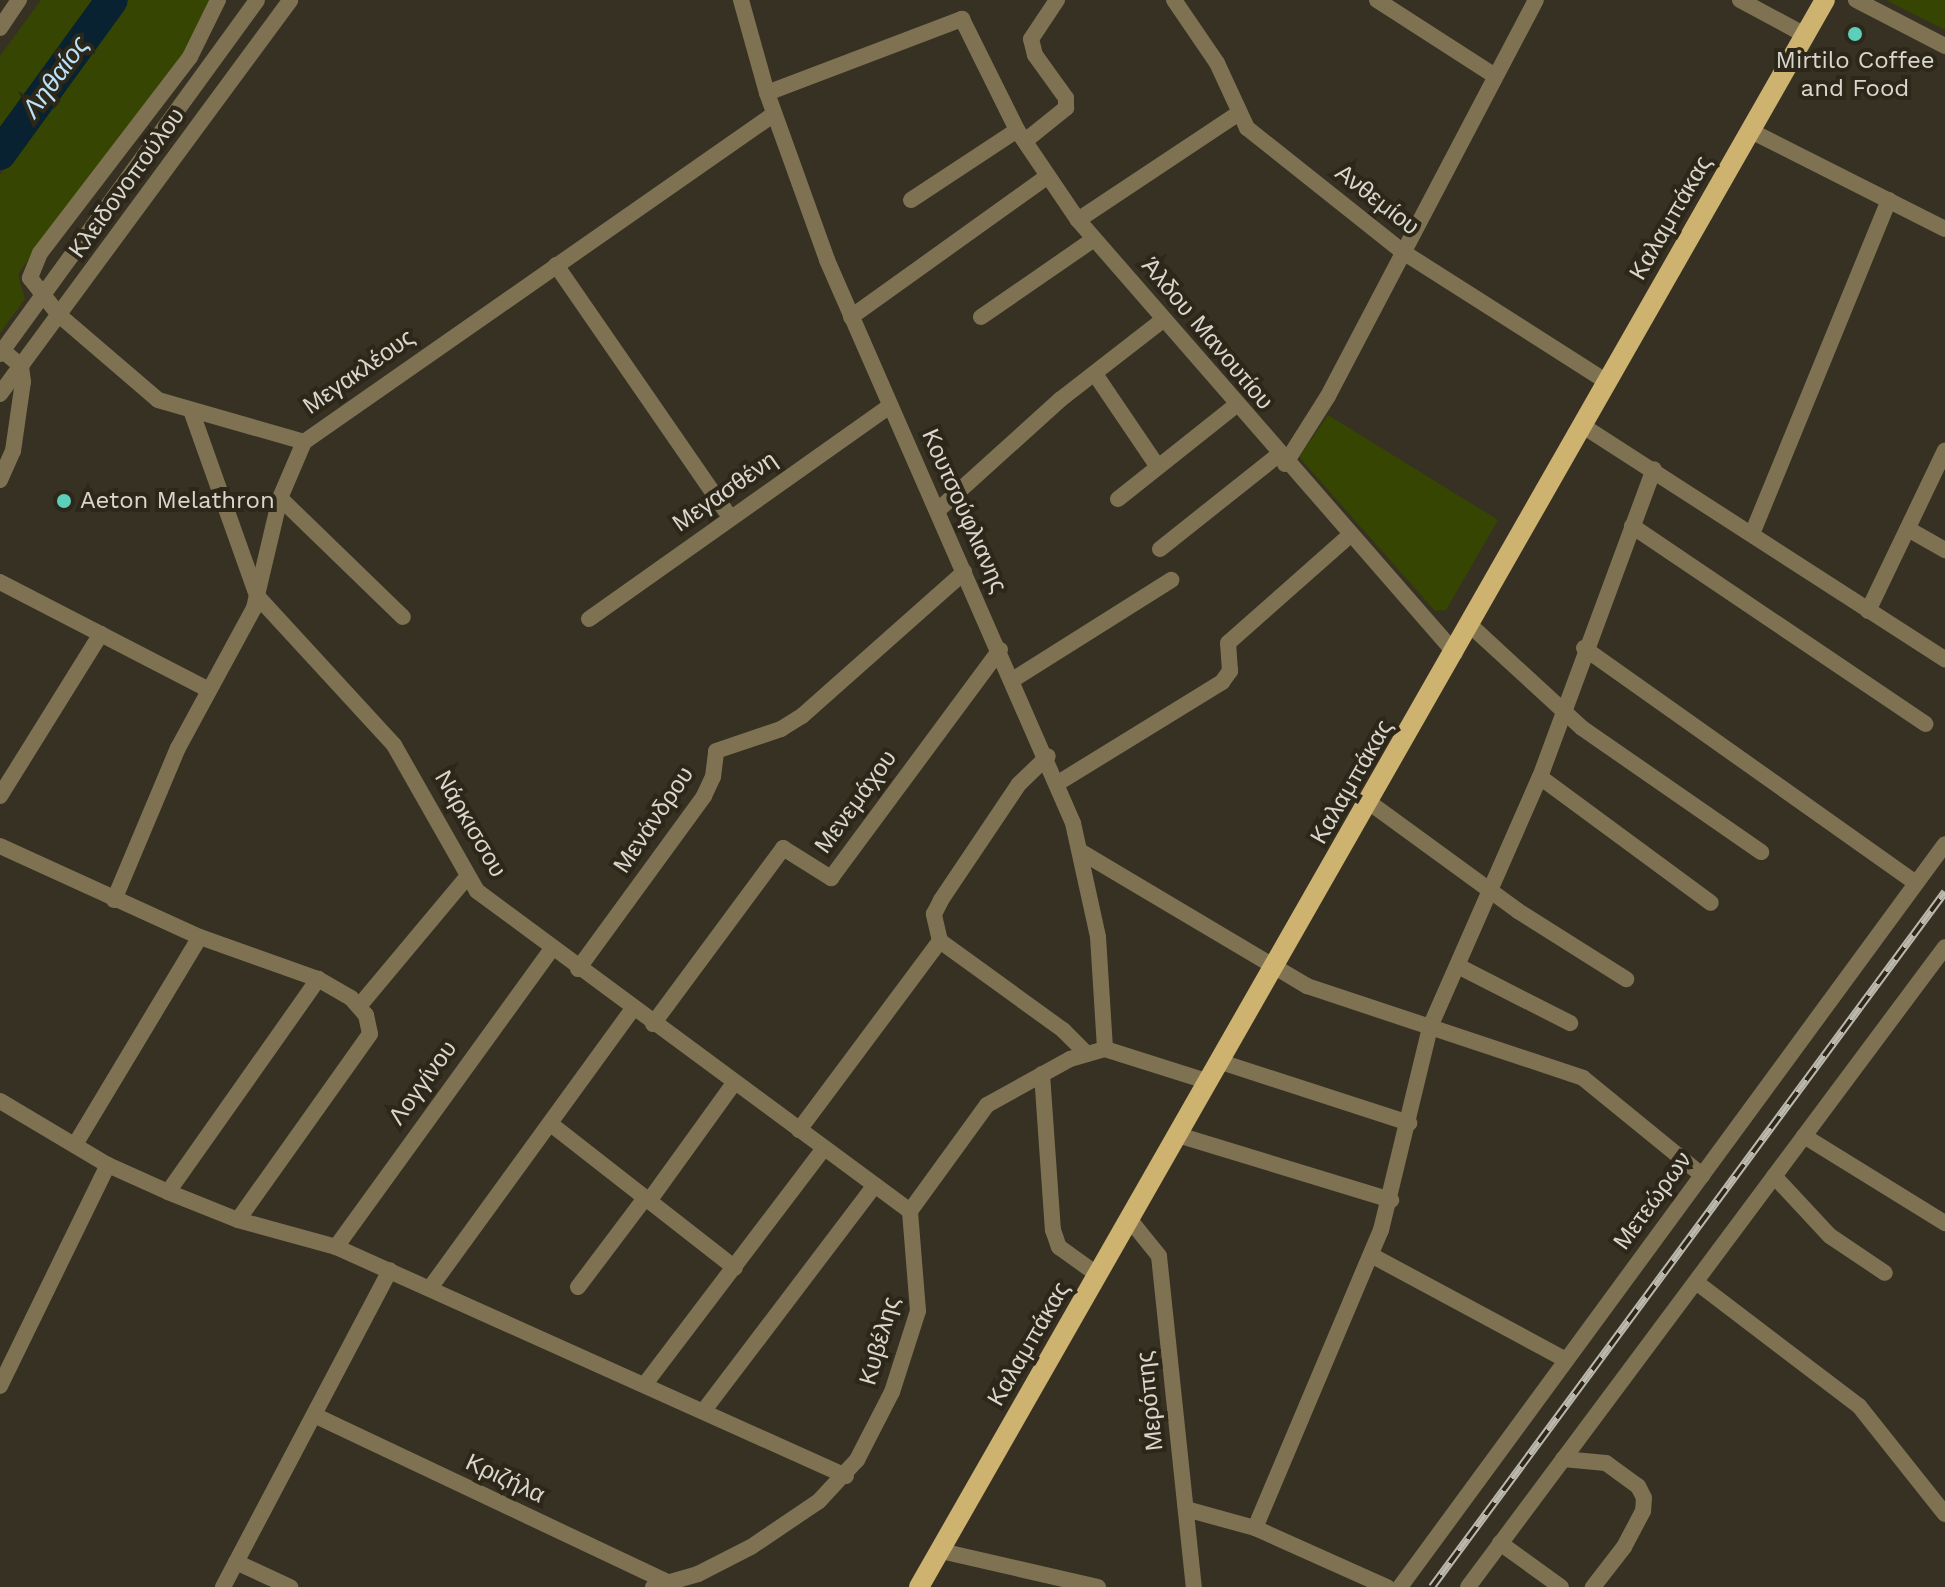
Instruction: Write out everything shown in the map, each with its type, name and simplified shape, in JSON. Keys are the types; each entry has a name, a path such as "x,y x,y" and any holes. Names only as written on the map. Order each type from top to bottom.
{"main road":[{"name":"Καλαμπάκας","path":"919,1587 1370,803 1825,0"}],"street":[{"path":"0,28 19,0"},
{"path":"218,0 190,57 36,260 30,278 59,315 158,400 192,413 304,442"},
{"name":"Κλειδονοπούλου","path":"1,352 257,0"},
{"name":"Κλειδονοπούλου","path":"0,394 290,0"},
{"name":"Κουτσούφλιανης","path":"741,0 774,114 851,317 1048,756 1083,853 1101,957 1105,1049"},
{"path":"911,200 1066,108 1066,98 1035,55 1031,39 1057,0"},
{"name":"Ανθεμίου","path":"1174,0 1217,63 1247,128 1403,252 1607,382"},
{"path":"1377,0 1495,76"},
{"path":"1160,549 1282,460 1328,396 1536,0"},
{"path":"1740,0 1805,35"},
{"path":"1856,0 1945,46"},
{"name":"Άλδου Μανουτίου","path":"767,93 962,19 1021,136 1078,220 1348,537 1455,653"},
{"path":"190,57 210,62"},
{"path":"1078,220 1239,113"},
{"name":"Μεγακλέους","path":"114,900 170,764 257,596 280,498 304,442 774,114"},
{"path":"1751,131 1941,227 1945,209"},
{"path":"851,317 1048,176"},
{"path":"1752,534 1889,200"},
{"path":"981,317 1094,239"},
{"path":"556,265 729,516"},
{"path":"937,511 1095,374 1163,320"},
{"path":"0,480 19,428 21,366 1,352"},
{"path":"1095,374 1158,467"},
{"path":"1118,499 1236,405"},
{"name":"Μεγασθένη","path":"589,619 729,516 890,406"},
{"name":"Νάρκισσου","path":"192,413 257,596 394,745 467,877 486,899 910,1211"},
{"path":"1583,426 1945,659"},
{"path":"1868,611 1945,450"},
{"path":"1255,1528 1371,1255 1391,1200 1430,1027 1493,891 1540,777 1584,648 1654,469"},
{"path":"280,498 403,617"},
{"path":"1632,526 1926,724"},
{"path":"1908,529 1945,550"},
{"path":"1058,783 1222,682 1230,671 1228,643 1348,537"},
{"name":"Μενάνδρου","path":"578,969 704,796 713,777 716,751 781,729 802,716 964,572"},
{"path":"1014,679 1171,580"},
{"path":"0,582 209,690"},
{"path":"1470,625 1562,709 1761,852"},
{"path":"0,796 101,634"},
{"path":"1584,648 1916,883"},
{"name":"Μενεμάχου","path":"653,1024 783,848 831,878 1000,650"},
{"path":"1048,756 1019,784 934,914 940,941 1063,1030 1086,1053"},
{"path":"1540,777 1711,903"},
{"path":"1370,803 1493,891 1626,979"},
{"name":"Μετεώρων","path":"1400,1587 1945,844"},
{"path":"0,846 200,937 318,979 360,1005 370,1022 370,1034 238,1220"},
{"path":"1083,853 1307,986 1583,1078 1702,1175"},
{"path":"360,1005 467,877"},
{"path":"76,1143 200,937"},
{"path":"799,1130 940,941"},
{"path":"1468,1587 1945,947"},
{"name":"Λογγίνου","path":"336,1247 552,949"},
{"path":"1458,966 1570,1023"},
{"path":"168,1192 318,979"},
{"path":"430,1288 552,1125 633,1009"},
{"path":"910,1211 980,1111 1042,1074 1086,1053 1105,1049 1209,1082"},
{"path":"1221,1062 1409,1123"},
{"path":"1042,1074 1053,1230 1059,1247 1098,1275"},
{"path":"578,1287 734,1083"},
{"path":"0,1101 76,1143 108,1165 168,1192 238,1220 336,1247 705,1409 846,1476"},
{"path":"552,1125 735,1268"},
{"path":"1178,1135 1391,1200"},
{"path":"1804,1136 1945,1223"},
{"path":"645,1384 824,1148"},
{"path":"0,1386 108,1165"},
{"path":"1774,1176 1830,1236 1885,1273"},
{"path":"705,1409 875,1185"},
{"name":"Κυβέλης","path":"666,1586 751,1547 846,1476 892,1392 918,1311 910,1211"},
{"name":"Μερόπης","path":"1130,1220 1159,1256 1194,1587"},
{"path":"1371,1255 1566,1360"},
{"path":"223,1587 390,1270"},
{"path":"1696,1282 1859,1406 1945,1514"},
{"name":"Κριζήλα","path":"314,1415 666,1586"},
{"path":"1563,1459 1606,1463 1638,1486 1644,1498 1643,1511 1624,1547 1593,1587"},
{"path":"1186,1509 1255,1528 1387,1587"},
{"path":"1500,1543 1561,1587"},
{"path":"941,1551 1098,1587"},
{"path":"236,1562 290,1587"}],"green space":[{"path":"41,0 92,0 0,128 0,56"},
{"path":"128,0 211,0 182,57 22,268 18,275 25,299 0,333 0,175"},
{"path":"1886,0 1945,0 1945,30"},
{"path":"1328,415 1498,520 1446,610 1435,611 1299,457"}],"waterway":[{"name":"Ληθαίος","path":"0,154 112,0"}],"railway":[{"path":"1432,1587 1945,892"}],"place":[{"name":"Mirtilo Coffee and Food","path":"1855,34"},
{"name":"Aeton Melathron","path":"64,501"}]}
